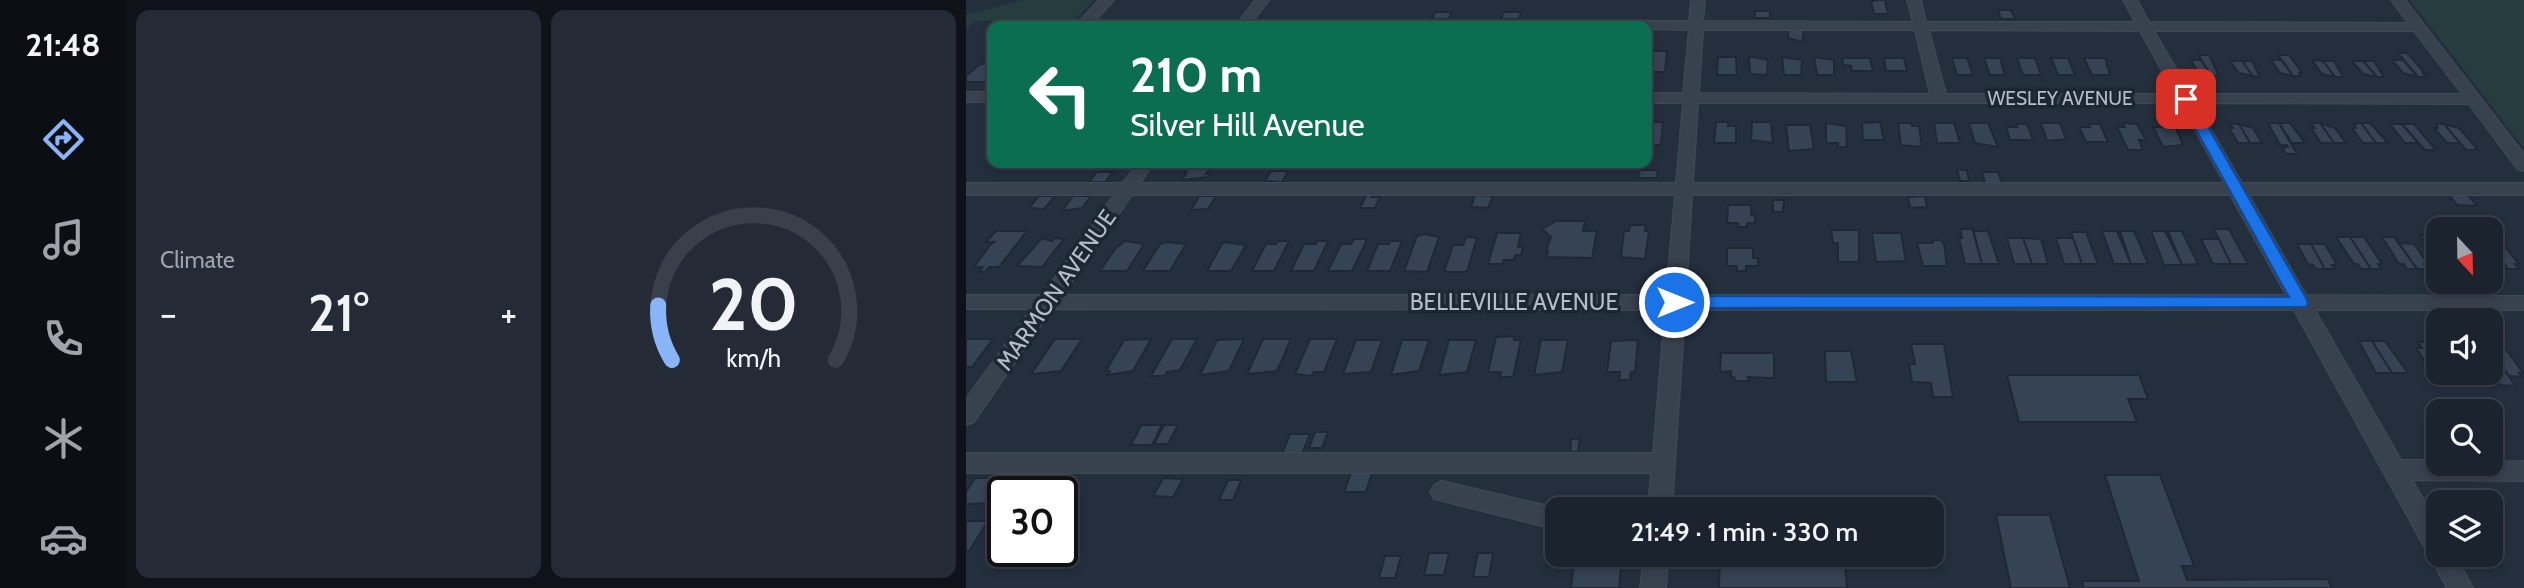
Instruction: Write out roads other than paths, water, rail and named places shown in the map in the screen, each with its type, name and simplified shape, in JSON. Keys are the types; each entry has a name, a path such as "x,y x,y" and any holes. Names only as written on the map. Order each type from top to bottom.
{"street":[{"path":"1088,21 1107,0"},
{"path":"1247,21 1262,0"},
{"path":"1661,497 1698,0"},
{"path":"1914,0 1939,98"},
{"path":"2130,0 2426,527"},
{"path":"2398,0 2524,166"},
{"path":"1652,25 2418,27"},
{"path":"966,97 987,97"},
{"name":"WESLEY AVENUE","path":"1652,98 2473,99"},
{"name":"MARMON AVENUE","path":"966,416 1142,168"},
{"path":"966,189 2524,189"},
{"name":"BELLEVILLE AVENUE","path":"966,302 2524,303"},
{"path":"966,463 1664,463"},
{"path":"2394,470 2524,471"},
{"path":"1442,492 1545,516"},
{"path":"1653,588 1655,567"},
{"path":"2449,567 2460,588"}]}
